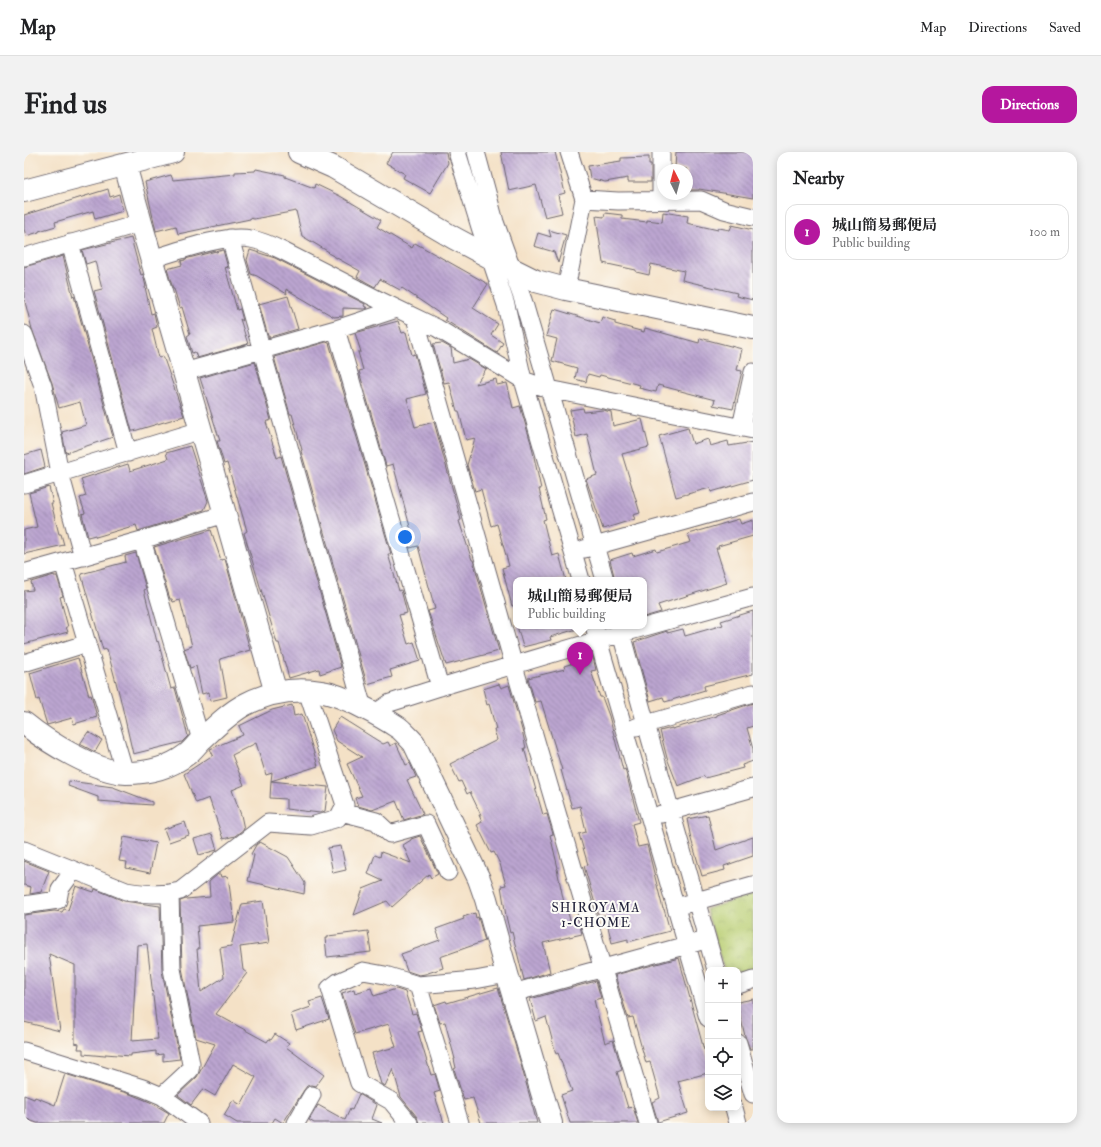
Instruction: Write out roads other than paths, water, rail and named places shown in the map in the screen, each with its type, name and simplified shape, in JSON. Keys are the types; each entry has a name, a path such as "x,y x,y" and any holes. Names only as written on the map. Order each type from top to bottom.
{"street":[{"path":"24,191 171,152"},
{"path":"299,152 333,167 454,238 536,281 566,289 753,328"},
{"path":"458,152 506,305 523,380 580,577"},
{"path":"476,152 495,222 523,300 604,577"},
{"path":"566,289 584,199 569,152"},
{"path":"661,152 661,164"},
{"path":"125,165 276,693"},
{"path":"584,199 618,201 661,200"},
{"path":"693,200 701,200 724,210 753,217"},
{"path":"24,257 141,222"},
{"path":"151,260 214,241 230,238 251,239 270,245 437,328 523,380 549,389 747,429 753,372"},
{"path":"230,238 368,711"},
{"path":"70,243 128,453"},
{"path":"184,372 336,329 397,309"},
{"path":"415,318 514,666 648,1123"},
{"path":"336,329 440,687"},
{"path":"24,334 43,386 60,473 83,557"},
{"path":"24,484 201,430"},
{"path":"573,552 753,502"},
{"path":"24,573 142,540 226,514"},
{"path":"142,540 201,740"},
{"path":"63,562 125,773"},
{"path":"647,623 753,597"},
{"path":"368,711 440,687 514,666 596,633 620,630 715,967"},
{"path":"596,633 687,945 705,995"},
{"path":"24,663 88,643"},
{"path":"24,850 126,891 144,894 170,894 180,892 268,823 311,826 338,818 345,804 307,691"},
{"path":"24,723 52,744 84,760 106,769 125,773 146,772 176,763 188,755 201,740 224,719 245,704 276,693 307,691 323,692 338,696 399,728 414,743 479,879 551,1123"},
{"path":"625,731 753,693"},
{"path":"650,817 753,788"},
{"path":"341,812 376,821 390,834 426,824 448,872"},
{"path":"24,905 58,900 60,889 74,870"},
{"path":"676,907 753,885"},
{"path":"162,1096 190,1070 191,1064 172,969 170,894"},
{"path":"409,1123 391,1101 359,1083 330,988 338,982 363,971 385,975 418,985 475,980 510,983 602,968 707,940"},
{"path":"741,984 753,980"},
{"path":"418,985 460,1123"},
{"path":"24,1051 144,1088 162,1096 199,1123"},
{"path":"741,1059 747,1091"},
{"path":"296,1123 312,1095"},
{"path":"735,1111 738,1123"}],"place":[{"name":"城山簡易郵便局","path":"580,675"}],"district":[{"name":"SHIROYAMA 1-CHOME","path":"596,914"}]}
